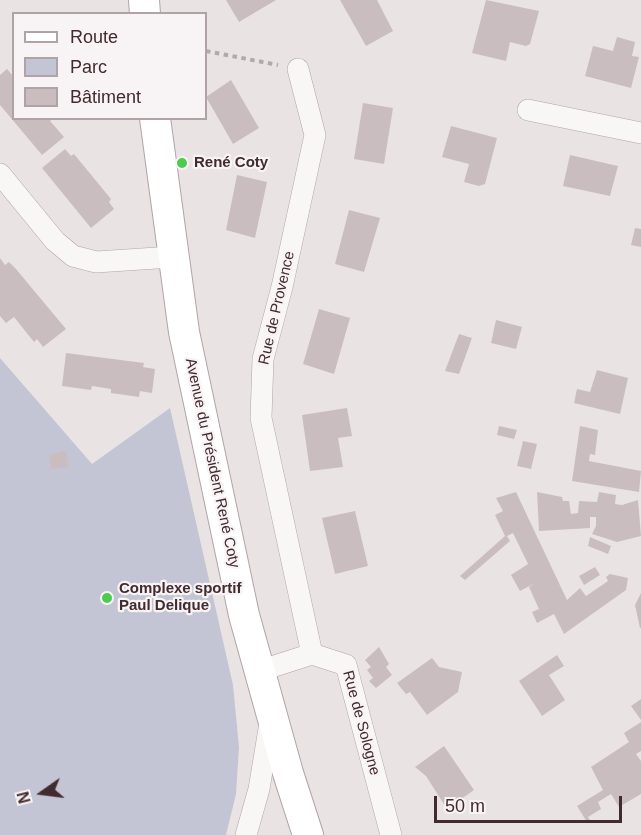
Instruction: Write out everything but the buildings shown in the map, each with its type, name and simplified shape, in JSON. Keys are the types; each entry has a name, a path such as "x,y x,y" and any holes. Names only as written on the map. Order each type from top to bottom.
{"street":[{"name":"Rue de Provence","path":"298,69 315,135 282,288 262,359 261,418 312,654"},
{"path":"528,110 641,134"},
{"name":"Avenue du Président René Coty","path":"155,120 172,257 184,332 259,671 309,835"},
{"path":"0,174 56,241 73,256 96,262 172,257"},
{"path":"259,671 312,654"},
{"name":"Rue de Sologne","path":"312,654 346,665 391,835"},
{"path":"246,835 259,789 271,713"}],"path":[{"path":"207,51 298,69"}],"green space":[{"name":"Complexe sportif Paul Delique","path":"0,358 92,464 170,408 233,685 239,747 236,794 226,835 0,835"}],"place":[{"name":"René Coty","path":"182,163"},
{"name":"Complexe sportif Paul Delique","path":"107,598"}]}
